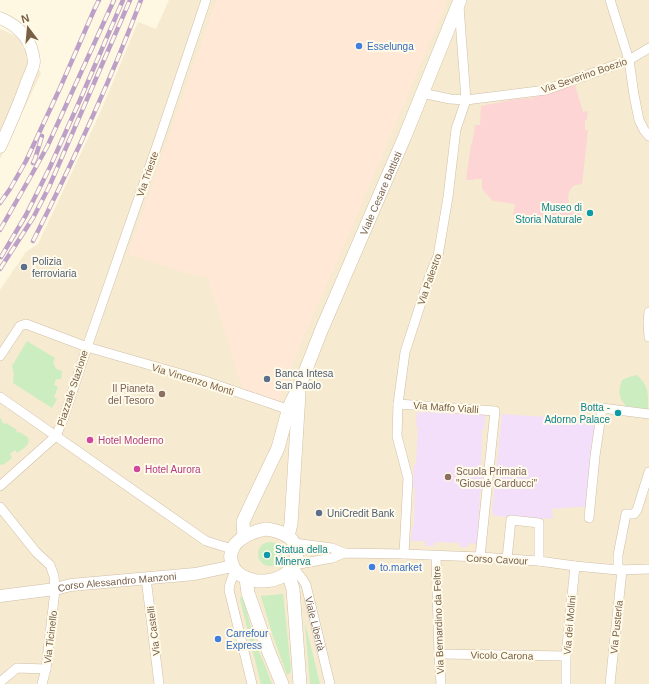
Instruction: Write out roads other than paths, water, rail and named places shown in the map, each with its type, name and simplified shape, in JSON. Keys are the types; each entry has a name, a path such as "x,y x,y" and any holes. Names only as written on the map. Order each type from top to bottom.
{"main road":[{"name":"Viale Cesare Battisti","path":"244,537 243,522 293,413 300,385 324,324 405,136 459,2"},
{"name":"Viale Cesare Battisti","path":"291,540 293,413"},
{"path":"266,529 274,530 281,532 291,540 297,555 292,568 277,578 258,581 240,575 234,568 230,555 232,549 237,542 250,533 266,529"},
{"name":"Viale Libertà","path":"292,568 300,684"},
{"path":"246,578 248,593 268,650 282,684"}],"street":[{"name":"Via Trieste","path":"87,347 206,0"},
{"path":"610,0 629,60 638,120 649,136"},
{"name":"Via Palestro","path":"404,554 408,478 397,436 398,404 405,352 428,281 438,256 448,197 456,129 466,100 459,2"},
{"path":"0,18 15,26 28,40 34,63 19,104 0,147"},
{"name":"Via Severino Boezio","path":"422,93 450,99 466,100 546,90 629,60 649,48"},
{"path":"649,312 649,337"},
{"name":"Piazzale Stazione","path":"0,356 20,326 26,324 87,347 65,414 56,436 0,486"},
{"name":"Via Vincenzo Monti","path":"87,347 202,380 281,407 293,413"},
{"path":"0,397 206,541 232,549"},
{"name":"Via Maffo Vialli","path":"398,404 495,411 480,557"},
{"path":"589,518 595,456 602,408 649,414"},
{"name":"Via Pusterla","path":"610,684 620,570 618,555 626,514 634,514 637,510 649,472"},
{"name":"Via Ticinello","path":"0,508 36,552 50,565 54,576 55,589 46,670 42,684"},
{"path":"507,559 511,520 539,523 539,561"},
{"name":"Corso Cavour","path":"291,540 332,548 344,553 480,557 539,561 620,570 649,569"},
{"name":"Corso Cavour","path":"292,568 332,558 344,553"},
{"name":"Via Bernardino da Feltre","path":"436,556 441,684"},
{"name":"Via dei Molini","path":"566,684 566,656 575,566"},
{"path":"234,568 229,590 252,684"},
{"name":"Corso Alessandro Manzoni","path":"0,596 55,589 71,585 195,574 234,568"},
{"name":"Viale Libertà","path":"292,568 304,580 306,585 330,684"},
{"name":"Via Castelli","path":"146,578 159,684"},
{"name":"Vicolo Carona","path":"439,654 566,656"},
{"path":"0,682 17,668 46,670"}],"railway":[{"path":"0,203 26,161 99,0"},
{"path":"0,230 47,147 114,0"},
{"path":"1,257 26,215 50,167 123,0"},
{"path":"0,269 33,218 49,187 130,0"},
{"path":"33,241 90,122 117,61 141,0"},
{"path":"33,163 42,136"}],"place":[{"name":"Esselunga","path":"359,46"},
{"name":"Museo di Storia Naturale","path":"590,213"},
{"name":"Polizia ferroviaria","path":"24,267"},
{"name":"Banca Intesa San Paolo","path":"267,379"},
{"name":"Il Pianeta del Tesoro","path":"162,394"},
{"name":"Botta - Adorno Palace","path":"618,413"},
{"name":"Hotel Moderno","path":"90,440"},
{"name":"Hotel Aurora","path":"137,469"},
{"name":"Scuola Primaria \"Giosuè Carducci\"","path":"448,477"},
{"name":"UniCredit Bank","path":"319,513"},
{"name":"Statua della Minerva","path":"267,555"},
{"name":"to.market","path":"372,567"},
{"name":"Carrefour Express","path":"218,639"}]}
